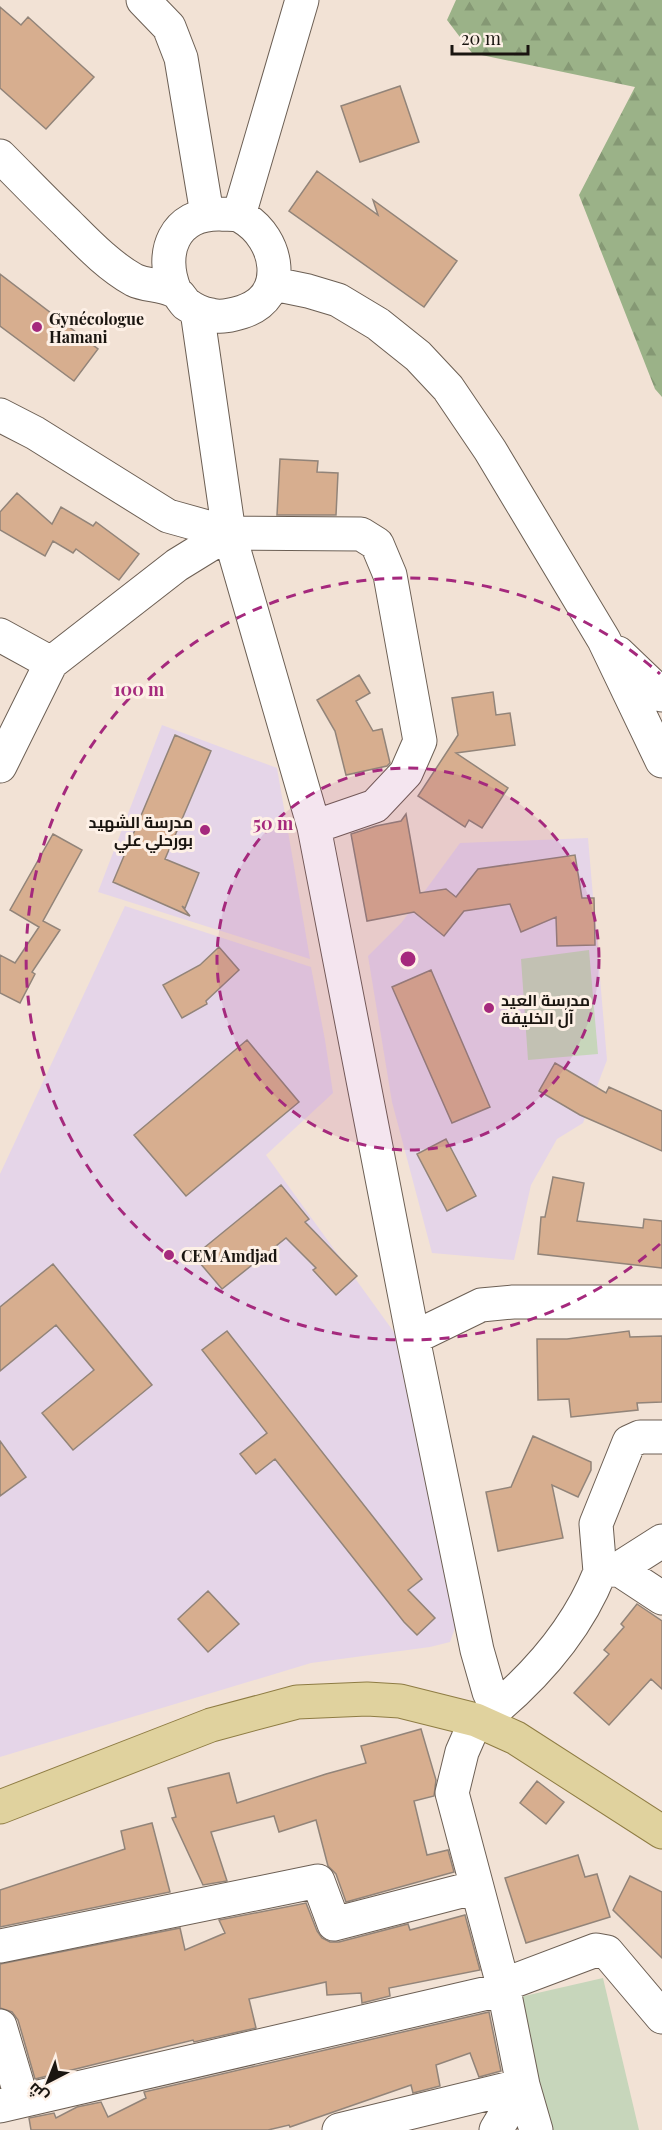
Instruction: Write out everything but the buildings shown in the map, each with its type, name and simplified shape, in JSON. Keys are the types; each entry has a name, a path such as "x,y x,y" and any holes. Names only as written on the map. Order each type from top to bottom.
{"main road":[{"path":"0,1807 211,1725 297,1702 367,1699 400,1701 488,1718 662,1832"}],"street":[{"path":"143,0 169,27 182,58 223,214"},
{"path":"223,214 302,0"},
{"path":"0,156 99,255 135,281 186,301 211,316 226,316 253,308 267,297 274,284 271,253 265,238 255,225 223,214 190,221 178,231 167,261 169,276 186,301 230,533 314,827 413,1338 477,1650 489,1692 488,1718"},
{"path":"274,284 338,300 378,324 418,356 448,388 490,450 604,640 662,761"},
{"path":"0,415 35,433 168,516 230,533 361,534 377,544 390,575 420,741 406,773 375,806 314,827"},
{"path":"0,766 51,663 177,565 230,533"},
{"path":"0,635 51,663"},
{"path":"604,640 662,695"},
{"path":"413,1338 481,1305 513,1302 662,1302"},
{"path":"662,1437 640,1437 629,1442 596,1524 609,1570 662,1598"},
{"path":"536,2130 523,2085 503,1984 452,1793 462,1752 488,1718 521,1687 550,1653 609,1570 662,1541"},
{"path":"0,1946 318,1881 334,1923 477,1887"},
{"path":"0,2026 11,2103 492,1992 503,1984 596,1950 607,1952 662,2017"},
{"path":"339,2130 523,2085"},
{"path":"496,2130 523,2085"}],"shaded area":[{"name":"مدرسة الشهيد بورحلي علي","path":"162,725 277,768 310,959 98,892"},
{"name":"مدرسة العيد آل الخليفة","path":"588,838 607,1060 583,1123 557,1139 531,1185 514,1260 432,1253 392,1102 368,956 402,922 460,843"},
{"name":"CEM Amdjad","path":"125,906 311,967 333,1093 266,1155 396,1335 460,1614 450,1642 430,1647 311,1663 0,1757 0,1174"}],"green space":[{"path":"456,0 662,0 662,397 655,389 579,195 635,87 472,53 447,20"},
{"path":"589,950 598,1054 528,1060 521,959"},
{"path":"603,1978 639,2130 551,2130 520,1997"}],"place":[{"name":"Gynécologue Hamani","path":"37,327"},
{"name":"مدرسة الشهيد بورحلي علي","path":"205,830"},
{"name":"مدرسة العيد آل الخليفة","path":"489,1008"},
{"name":"CEM Amdjad","path":"169,1255"}]}
